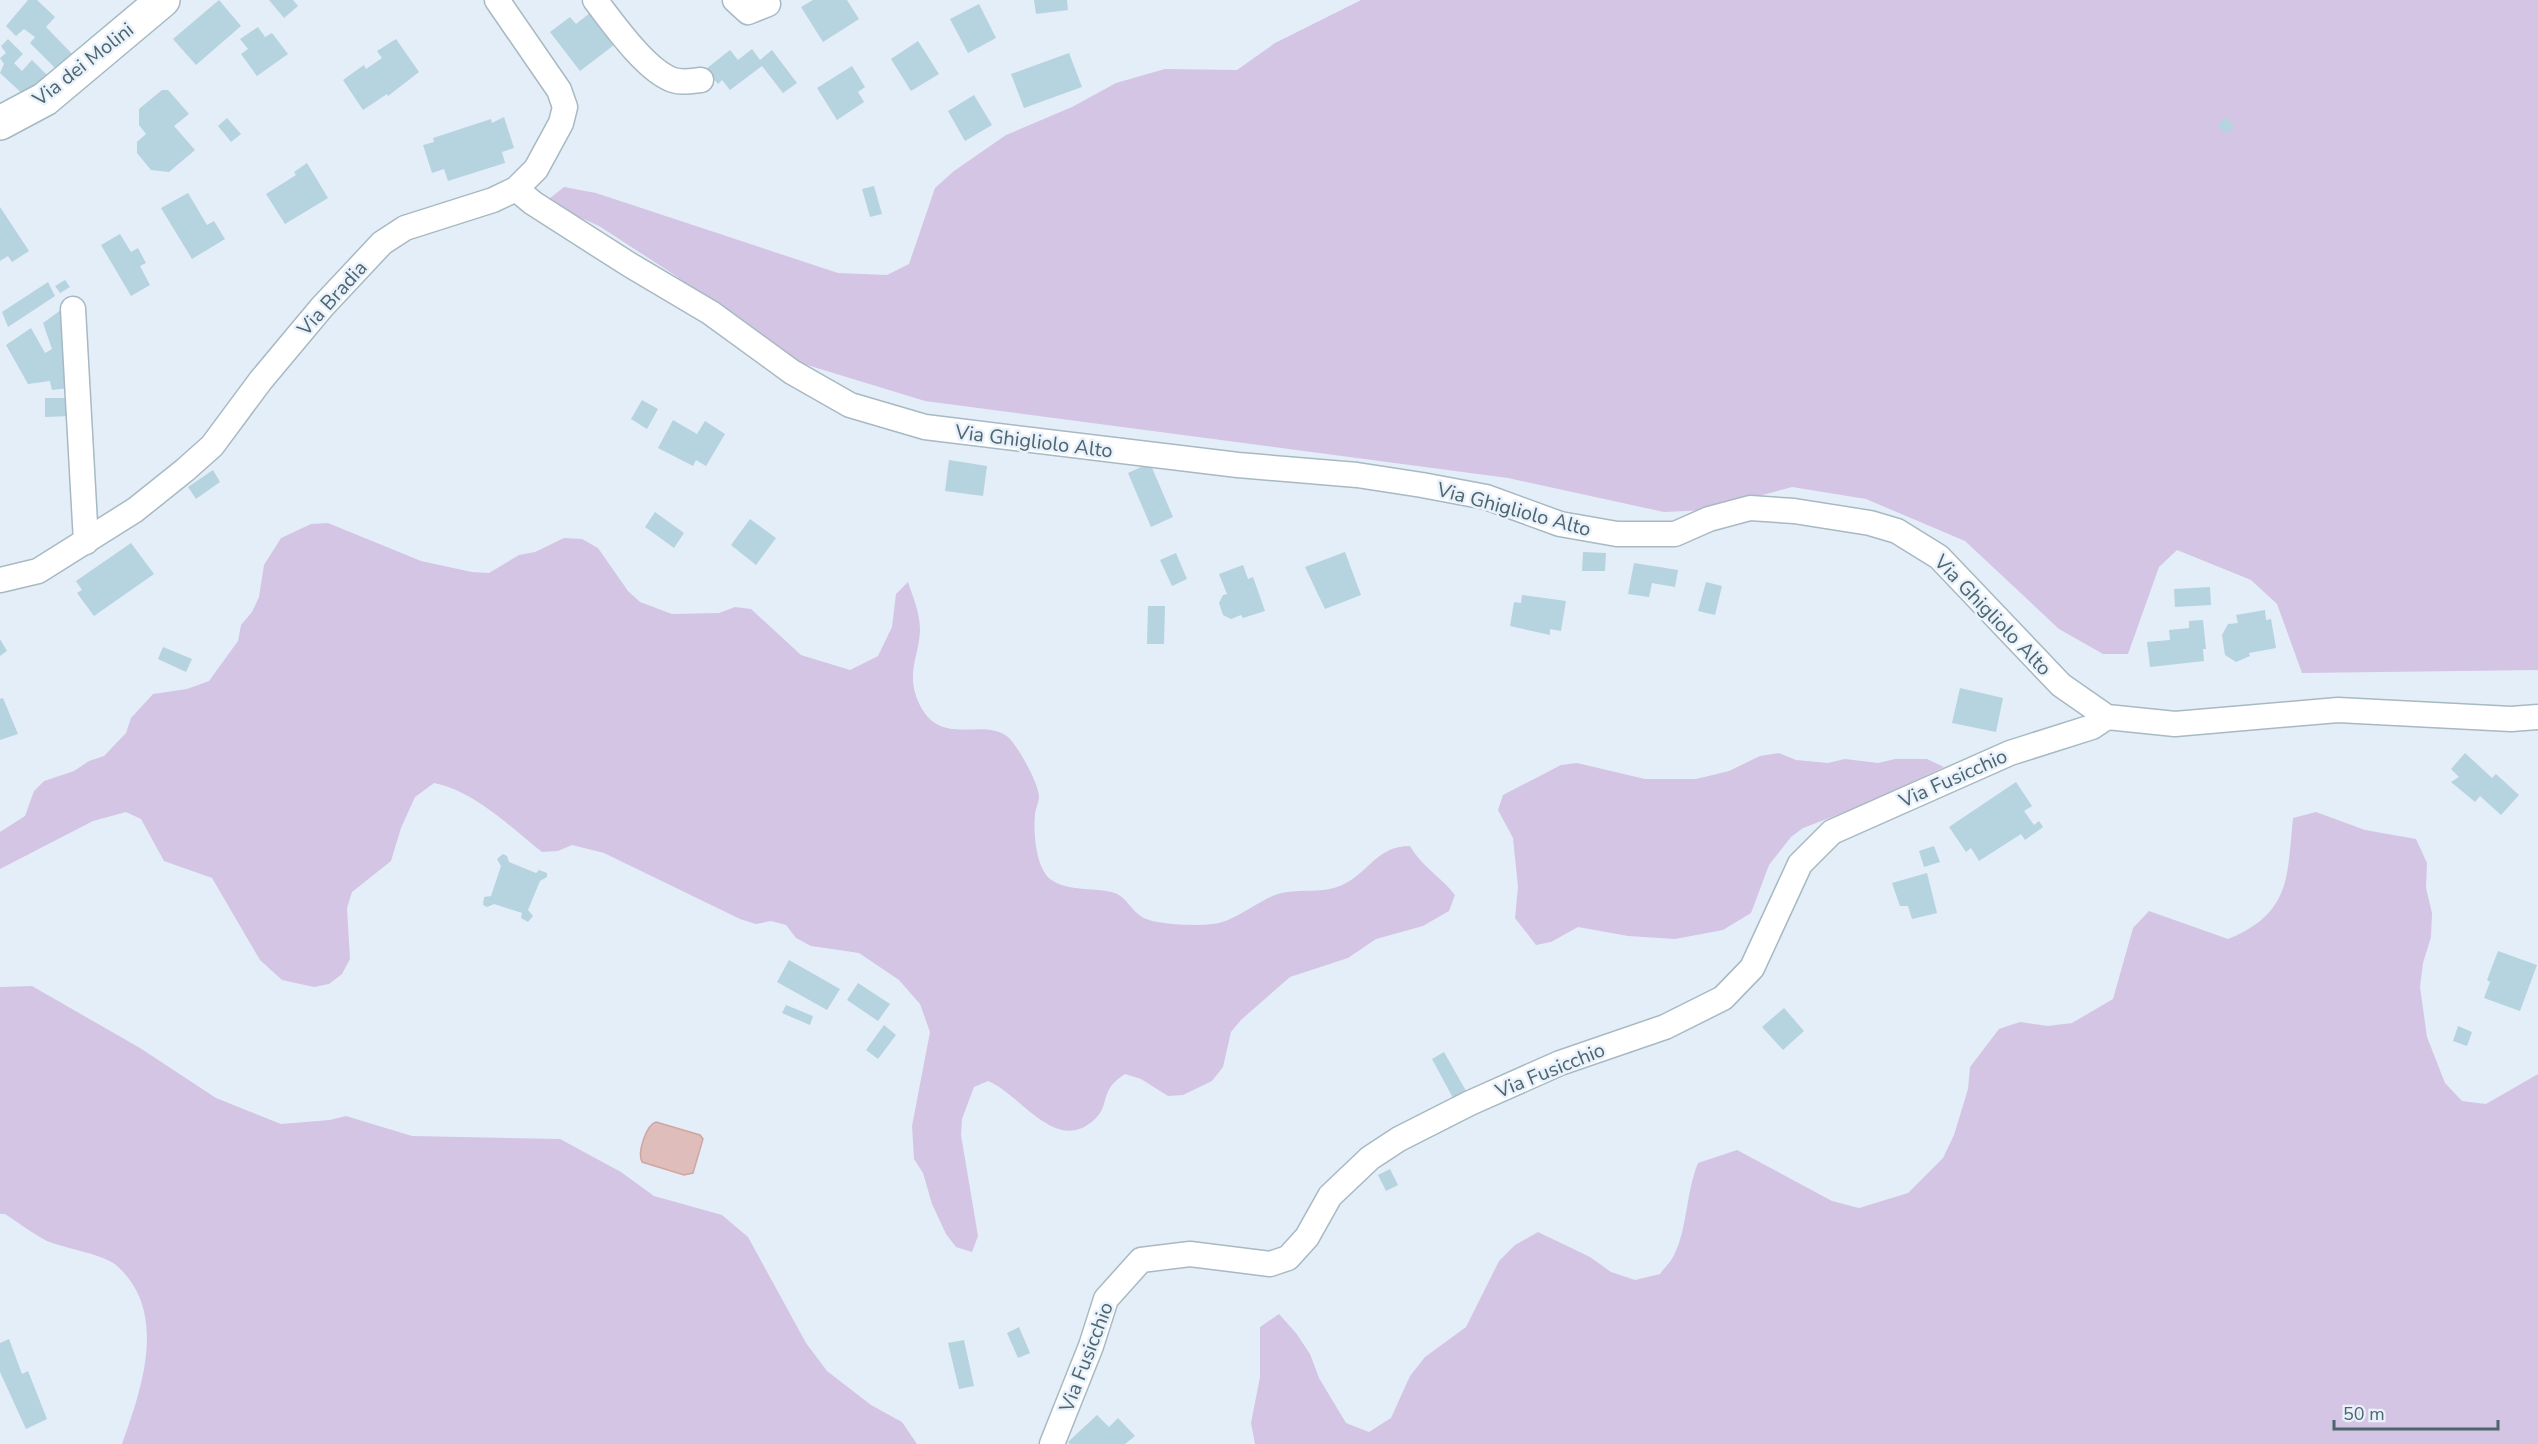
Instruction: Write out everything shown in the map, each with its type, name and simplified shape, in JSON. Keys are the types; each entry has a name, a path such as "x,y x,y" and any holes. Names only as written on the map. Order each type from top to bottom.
{"street":[{"name":"Via dei Molini","path":"0,123 45,99 163,0"},
{"name":"Via Bradia","path":"0,580 38,571 86,542 135,510 212,446 261,380 321,307 382,243 405,228 493,200 516,189 536,169 561,123 565,107 560,90 497,0"},
{"path":"595,0 653,69 672,80 700,80"},
{"path":"735,0 748,12 768,4"},
{"name":"Via Ghigliolo Alto","path":"516,189 532,203 711,314 792,372 850,405 925,427 1422,485 1486,497 1560,524 1617,534 1675,534 1709,519 1750,508 1794,511 1870,523 1898,531 1939,557 2061,685 2107,717 2175,723 2338,710 2511,718 2538,717"},
{"path":"73,309 86,542"},
{"name":"Via Fusicchio","path":"1052,1444 1091,1346 1106,1299 1141,1260 1190,1254 1270,1264 1288,1258 1307,1237 1330,1196 1370,1158 1399,1138 1560,1063 1665,1027 1723,998 1752,968 1800,864 1832,832 2010,753 2092,726 2107,717"}],"shaded area":[{"path":"1361,0 2538,0 2538,670 2302,673 2277,604 2251,580 2177,550 2159,567 2128,654 2103,654 2059,629 1965,541 1866,499 1792,487 1708,510 1664,512 1508,478 925,401 771,354 741,324 673,274 599,226 552,205 549,199 564,187 596,193 838,273 887,275 909,264 935,188 954,171 1006,135 1072,107 1116,83 1165,69 1237,70 1275,43"},
{"path":"328,523 421,561 472,572 489,573 519,555 535,552 564,538 582,539 598,548 628,591 640,602 672,614 719,613 735,607 751,609 801,655 850,670 878,656 892,627 896,594 908,582 920,624 913,673 918,701 927,716 937,724 961,730 998,731 1008,737 1017,748 1036,783 1039,799 1035,813 1035,841 1039,861 1047,876 1053,881 1068,887 1115,893 1148,920 1176,924 1213,924 1228,920 1275,895 1291,891 1325,890 1342,885 1389,850 1410,846 1420,860 1455,895 1449,911 1423,926 1376,939 1348,958 1290,977 1241,1020 1231,1032 1223,1067 1212,1081 1183,1095 1168,1096 1141,1079 1125,1074 1111,1086 1103,1108 1095,1119 1081,1129 1067,1131 1053,1127 1040,1119 1001,1088 988,1081 974,1087 962,1119 961,1135 978,1236 972,1252 956,1247 946,1234 932,1204 923,1173 914,1159 912,1126 930,1032 920,1004 899,980 859,953 811,946 796,938 786,925 771,921 756,924 740,919 604,853 572,845 558,851 542,852 491,811 449,787 434,783 415,797 401,828 391,861 352,892 347,908 350,959 342,974 329,984 314,987 282,980 260,960 212,878 164,861 141,819 126,812 93,821 0,869 0,832 25,816 34,791 44,781 74,771 89,761 104,756 126,733 131,718 153,694 187,689 209,681 238,641 241,625 252,612 259,597 264,565 281,538 311,524"},
{"path":"1779,753 1796,760 1828,763 1845,759 1878,763 1895,759 1927,759 1944,767 1861,806 1803,828 1791,837 1769,865 1751,913 1723,930 1675,939 1628,936 1578,927 1551,942 1536,945 1515,918 1518,887 1513,838 1498,810 1503,795 1561,765 1577,763 1645,779 1696,779 1729,771 1760,756"},
{"path":"2316,812 2365,830 2416,839 2427,863 2426,888 2432,913 2431,937 2423,963 2420,987 2427,1037 2445,1083 2462,1101 2486,1104 2538,1074 2538,1444 1255,1444 1251,1423 1260,1377 1260,1327 1279,1314 1310,1354 1319,1378 1346,1423 1369,1432 1391,1418 1410,1376 1425,1357 1466,1327 1499,1261 1515,1245 1538,1232 1590,1257 1611,1272 1635,1280 1660,1274 1671,1260 1678,1245 1698,1163 1737,1150 1832,1201 1859,1208 1908,1193 1943,1158 1954,1135 1968,1089 1970,1067 1999,1029 2020,1022 2048,1026 2072,1023 2113,999 2133,928 2149,911 2228,939 2249,929 2264,918 2275,905 2282,891 2289,859 2293,818"},
{"path":"32,986 140,1048 216,1098 281,1124 330,1120 346,1116 412,1136 560,1139 621,1172 654,1196 722,1215 748,1237 806,1343 827,1371 871,1405 902,1422 917,1444 122,1444 137,1399 146,1351 146,1327 142,1304 132,1284 111,1261 47,1241 5,1214 0,1214 0,987"},
{"path":"656,1122 700,1135 703,1139 693,1173 684,1175 642,1162 643,1140 649,1128"}],"building":[{"path":"28,0 37,0 55,17 46,27 75,57 58,71 30,43 35,37 24,29 16,36 6,26"},
{"path":"219,0 241,26 196,65 173,39"},
{"path":"269,0 293,0 298,6 284,18"},
{"path":"813,0 847,0 859,19 823,42 801,7"},
{"path":"1034,0 1067,0 1068,10 1036,14"},
{"path":"979,4 996,38 968,53 950,19"},
{"path":"590,13 614,45 580,71 550,32 570,17 576,24"},
{"path":"258,27 265,37 272,33 288,54 257,76 241,54 248,49 240,39"},
{"path":"8,39 23,54 14,63 22,71 32,60 50,78 26,97 0,73 4,64 0,58 6,53 1,46"},
{"path":"396,39 419,72 388,96 387,94 363,110 343,80 364,65 366,69 382,58 377,51"},
{"path":"918,41 939,74 911,91 891,59"},
{"path":"752,49 760,60 772,50 797,83 783,93 762,66 730,90 722,80 718,84 706,69 730,50 738,60"},
{"path":"1069,53 1082,87 1024,108 1011,74"},
{"path":"852,66 865,87 858,92 864,102 837,120 817,88"},
{"path":"162,90 168,90 189,114 174,126 195,150 169,172 151,170 137,153 137,142 146,134 139,125 139,109"},
{"path":"974,95 992,125 965,141 948,111"},
{"path":"504,117 514,148 502,152 505,163 448,181 444,169 432,173 423,145 434,142 433,138 491,119 492,123"},
{"path":"2227,117 2234,128 2224,134 2218,124"},
{"path":"227,118 241,134 231,142 218,126"},
{"path":"307,163 328,198 285,224 266,194 296,175 294,172"},
{"path":"874,186 882,214 870,217 862,189"},
{"path":"188,193 207,225 214,221 225,239 192,259 161,208"},
{"path":"0,207 29,251 12,262 8,256 0,261"},
{"path":"120,234 131,252 138,248 146,263 140,266 150,285 131,296 101,245"},
{"path":"65,280 70,287 60,293 55,286"},
{"path":"48,282 55,296 8,327 2,312"},
{"path":"61,310 69,388 52,390 50,381 28,384 6,345 31,328 45,353 52,349 43,323"},
{"path":"45,398 71,398 71,416 45,417"},
{"path":"642,400 658,409 647,429 631,419"},
{"path":"673,420 697,434 705,421 725,434 706,466 696,460 693,466 658,448"},
{"path":"949,460 987,466 983,496 945,491"},
{"path":"1150,463 1173,517 1151,527 1128,473"},
{"path":"213,470 220,482 196,499 188,487"},
{"path":"655,512 684,533 674,548 645,527"},
{"path":"750,519 776,538 756,565 731,545"},
{"path":"131,543 154,574 94,616 77,593 82,590 76,581"},
{"path":"1345,552 1361,595 1325,609 1305,567"},
{"path":"1583,552 1606,553 1605,571 1582,571"},
{"path":"1176,553 1187,579 1172,586 1160,560"},
{"path":"1634,563 1678,570 1675,587 1652,583 1649,597 1628,594"},
{"path":"1243,565 1248,579 1253,577 1265,611 1231,619 1223,615 1219,603 1223,595 1227,594 1219,574"},
{"path":"1706,582 1722,586 1715,615 1698,611"},
{"path":"2210,587 2211,605 2175,607 2174,589"},
{"path":"1522,595 1566,601 1561,631 1550,629 1550,635 1510,626 1514,602 1521,603"},
{"path":"1148,606 1165,606 1164,644 1147,644"},
{"path":"2265,610 2266,620 2271,619 2276,648 2249,653 2250,656 2236,662 2225,655 2222,635 2228,624 2238,623 2236,615"},
{"path":"2203,620 2206,649 2203,649 2204,661 2150,667 2147,642 2170,640 2169,630 2189,628 2189,621"},
{"path":"0,639 7,651 0,656"},
{"path":"163,647 192,659 186,672 158,659"},
{"path":"1960,688 2003,698 1996,732 1952,723"},
{"path":"3,698 18,734 0,740 0,699"},
{"path":"2465,753 2492,778 2496,774 2519,795 2501,815 2480,796 2475,802 2451,782 2459,777 2451,769"},
{"path":"2016,782 2032,806 2024,811 2034,825 2039,821 2043,827 2025,840 2021,834 1979,861 1971,848 1966,852 1949,827"},
{"path":"1934,846 1940,862 1924,867 1919,851"},
{"path":"503,854 507,856 509,862 536,873 539,870 547,873 547,877 540,881 528,910 533,916 528,922 521,918 522,913 494,904 487,907 483,905 484,897 491,896 501,866 497,859"},
{"path":"1927,873 1937,913 1912,919 1908,906 1900,906 1892,883"},
{"path":"2498,951 2537,965 2520,1011 2484,998 2490,982 2487,980"},
{"path":"789,960 840,989 827,1010 777,982"},
{"path":"858,983 890,1004 878,1021 847,1000"},
{"path":"786,1005 813,1016 810,1025 782,1013"},
{"path":"1784,1008 1804,1031 1783,1050 1762,1027"},
{"path":"884,1025 896,1035 878,1059 866,1050"},
{"path":"2458,1026 2472,1032 2467,1046 2453,1041"},
{"path":"1444,1052 1466,1091 1453,1098 1432,1059"},
{"path":"1390,1169 1398,1185 1386,1191 1378,1175"},
{"path":"1019,1327 1030,1353 1018,1358 1007,1333"},
{"path":"9,1339 22,1374 28,1371 47,1419 26,1429 0,1372 0,1343"},
{"path":"964,1340 974,1386 959,1389 948,1343"},
{"path":"1097,1415 1109,1427 1118,1418 1135,1436 1125,1444 1070,1444 1068,1442"}]}
